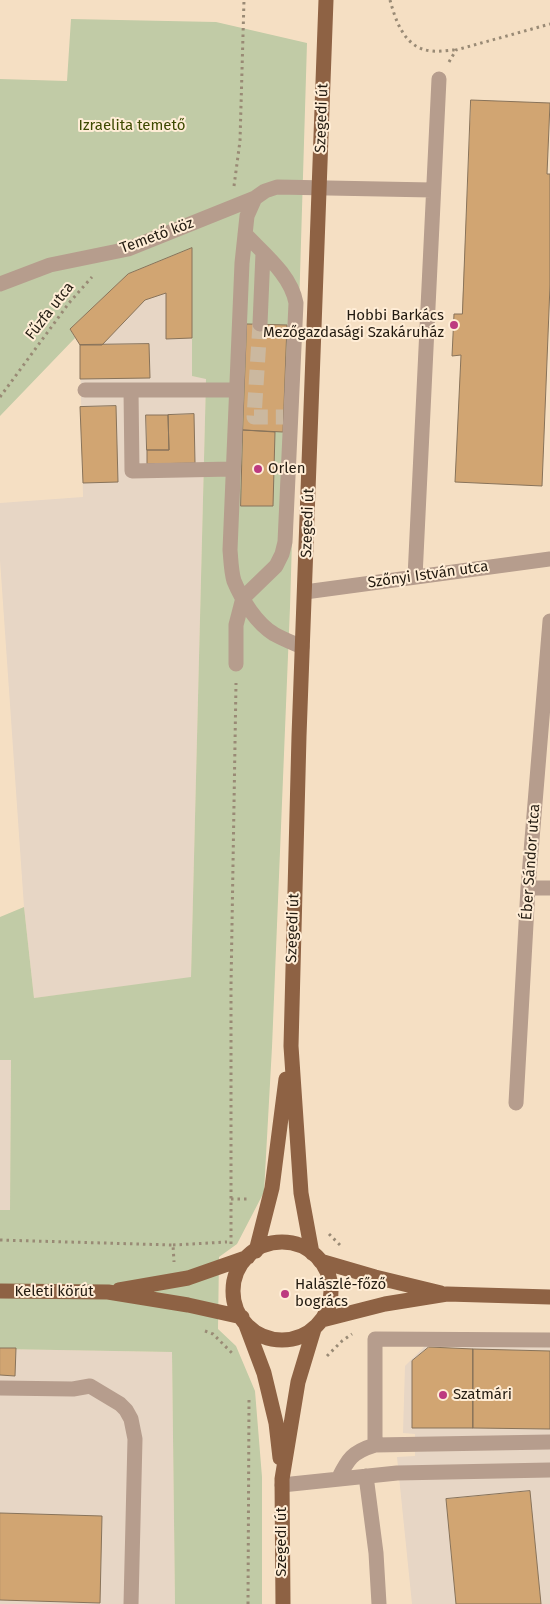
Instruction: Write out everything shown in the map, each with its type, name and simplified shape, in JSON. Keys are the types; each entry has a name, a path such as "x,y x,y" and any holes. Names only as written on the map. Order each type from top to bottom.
{"main road":[{"name":"Szegedi út","path":"290,1046 298,746 326,0"},
{"path":"282,1482 276,1423 267,1384 244,1321 236,1306 234,1290 239,1270 252,1254 272,1188 290,1046"},
{"path":"290,1046 301,1194 316,1257"},
{"path":"108,1292 188,1278 252,1254 266,1245 280,1242 304,1247 316,1257 328,1275 331,1288 330,1304 318,1324 298,1382 282,1482"},
{"path":"316,1257 375,1277 447,1294"},
{"name":"Keleti körút","path":"0,1291 108,1292"},
{"path":"108,1292 188,1306 244,1321 264,1337 274,1340 299,1338 318,1324 385,1304 447,1294 550,1297"},
{"name":"Szegedi út","path":"282,1482 282,1604"}],"street":[{"path":"415,577 438,79"},
{"name":"Temető köz","path":"0,284 50,265 128,248 256,198 265,191 277,187 432,190"},
{"path":"256,198 247,216 242,263 230,558 234,580 260,624 274,634 302,648"},
{"path":"236,664 236,625 243,598 276,566 286,542 287,417 296,303 292,287 286,278 245,234"},
{"path":"260,324 263,254"},
{"path":"84,390 236,390"},
{"path":"131,390 132,471 233,469"},
{"name":"Szőnyi István utca","path":"305,592 550,559"},
{"name":"Éber Sándor utca","path":"516,1103 528,888 550,621"},
{"path":"528,888 550,888"},
{"path":"374,1445 375,1339 550,1340"},
{"path":"0,1388 73,1388 90,1386 120,1404 126,1410 131,1419 135,1439 131,1604"},
{"path":"338,1479 351,1458 359,1450 374,1445 550,1442"},
{"path":"282,1482 397,1473 550,1470"},
{"path":"366,1476 376,1553 379,1604"}],"path":[{"path":"390,0 397,23 412,44 430,51 456,50 550,24"},
{"path":"438,79 456,50"},
{"name":"Fűzfa utca","path":"0,397 69,303 95,274"},
{"path":"0,1240 173,1246 231,1242"},
{"path":"173,1246 174,1268"},
{"path":"248,1604 249,1395"}],"shaded area":[{"path":"192,248 192,376 206,378 191,978 34,998 24,907 0,560 0,503 83,497 80,345 70,329 128,274"},
{"path":"0,1060 11,1060 10,1210 0,1210"},
{"path":"427,1344 550,1347 550,1604 412,1604 397,1457 415,1456 415,1434 403,1433 405,1366"},
{"path":"0,1349 172,1352 175,1604 0,1604"}],"green space":[{"name":"Izraelita temető","path":"71,19 216,22 307,43 290,607 272,1047 264,1192 237,1244 219,1257 218,1329 236,1346 255,1391 262,1477 262,1604 175,1604 172,1352 0,1349 0,1210 10,1210 11,1060 0,1060 0,917 24,907 34,998 191,977 206,379 192,376 192,249 128,274 70,329 75,338 0,416 0,79 67,81"}],"building":[{"path":"471,100 550,103 547,174 550,174 550,285 542,486 455,482 461,355 452,356 454,314 462,314"},
{"path":"192,248 192,338 166,339 166,293 145,300 102,345 80,345 70,329 128,274"},
{"path":"247,324 287,325 283,432 243,430"},
{"path":"149,344 150,378 80,379 80,345"},
{"path":"116,406 118,482 83,483 80,407"},
{"path":"194,414 195,463 147,464 147,450 169,450 168,415"},
{"path":"146,415 168,415 169,450 147,450"},
{"name":"Orlen","path":"243,430 275,432 273,506 241,506"},
{"name":"Szatmári","path":"429,1347 473,1349 473,1428 412,1428 412,1361"},
{"path":"0,1348 16,1348 15,1376 0,1375"},
{"path":"473,1349 550,1351 550,1429 473,1428"},
{"path":"530,1491 541,1604 456,1604 446,1499"},
{"path":"0,1513 102,1516 100,1603 0,1600"}],"tunnel":[{"path":"260,324 254,417 283,417"}],"place":[{"name":"Hobbi Barkács Mezőgazdasági Szakáruház","path":"454,325"},
{"name":"Orlen","path":"258,469"},
{"name":"Halászlé-főző bogrács","path":"285,1294"},
{"name":"Szatmári","path":"443,1395"}]}
